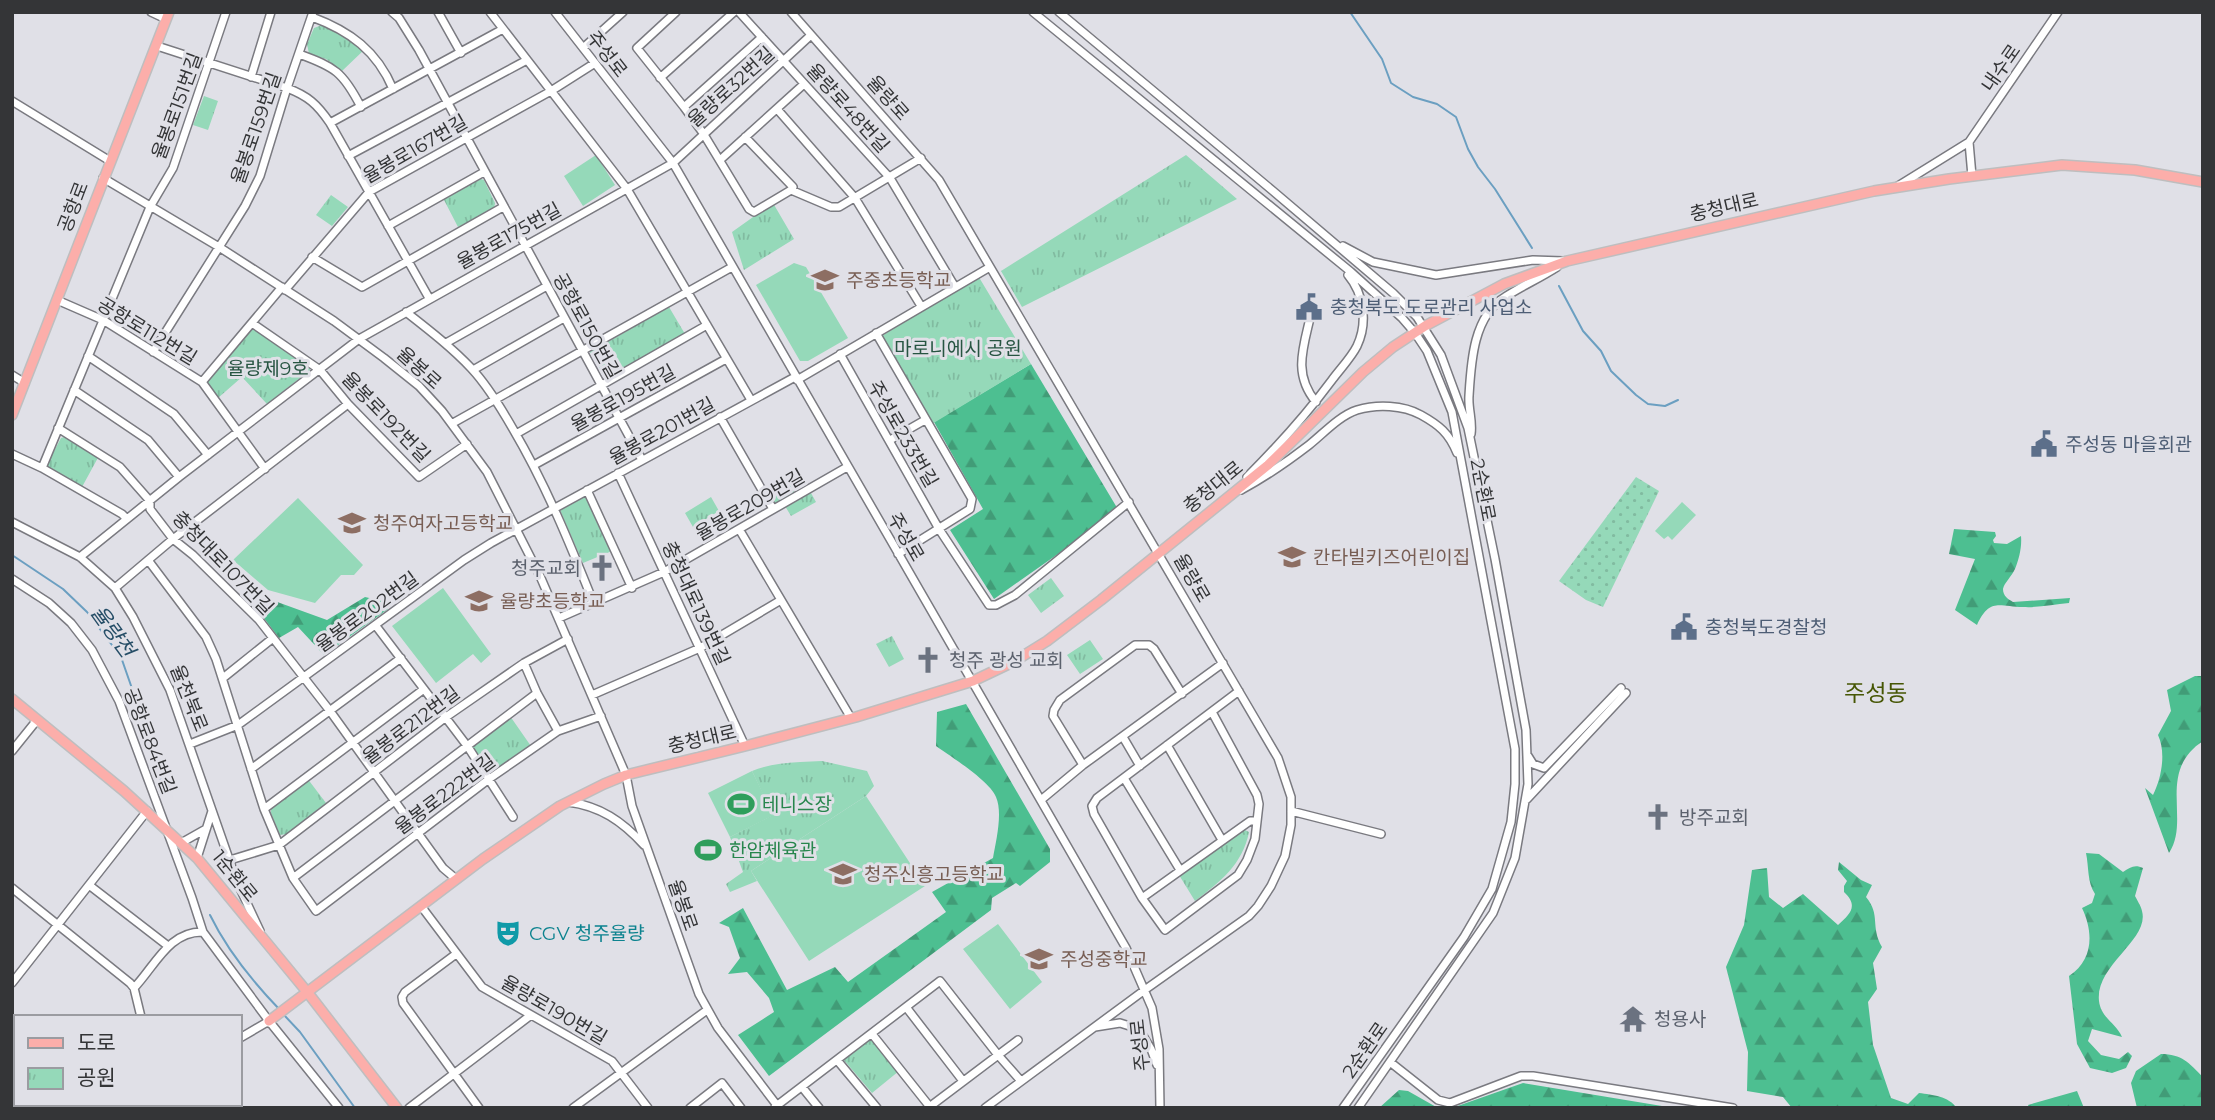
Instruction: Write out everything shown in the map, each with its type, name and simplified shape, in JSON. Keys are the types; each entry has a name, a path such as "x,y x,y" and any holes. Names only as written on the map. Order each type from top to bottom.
{"main road":[{"name":"공항로","path":"12,415 167,15"},
{"name":"충청대로","path":"272,1020 456,879 522,831 568,802 626,775 851,718 973,681 1015,661 1047,641 1225,499 1307,429 1363,372 1425,326 1504,284 1567,261 1895,188 1972,176 2062,165 2135,170 2203,182"},
{"name":"1순환로","path":"12,699 146,811 197,858 308,993 397,1108"}],"street":[{"path":"151,12 167,15"},
{"name":"율봉로151번길","path":"42,468 150,207 173,168 226,12"},
{"path":"251,77 271,12"},
{"name":"공항로150번길","path":"392,12 399,18 419,50 428,71 642,460"},
{"path":"438,12 461,53"},
{"path":"490,12 627,189 751,401"},
{"name":"주성로","path":"555,12 673,163 1126,948 1146,989 1154,1018 1159,1049 1160,1108"},
{"path":"583,48 623,12"},
{"path":"676,12 637,48 703,132 749,209 754,212 791,191 793,187 745,137"},
{"path":"660,78 737,12"},
{"name":"율량로48번길","path":"737,12 890,178 955,287"},
{"name":"율량로","path":"791,12 939,180 1278,758 1291,797 1291,825 1285,856 1271,886 1249,916 985,1108"},
{"name":"2순환로","path":"1033,12 1337,261 1402,318 1427,351 1452,412 1515,749 1511,822 1502,859 1485,904 1343,1108"},
{"name":"2순환로","path":"1059,12 1322,232 1393,293 1425,326 1455,389 1470,438 1496,559 1525,730 1528,784 1525,802 1515,858 1493,913 1358,1108"},
{"name":"내수로","path":"1969,142 2058,12"},
{"name":"율봉로159번길","path":"153,352 260,176 313,15 362,43 380,62 393,89"},
{"path":"330,123 503,29"},
{"name":"율량로32번길","path":"673,163 703,132 811,35"},
{"path":"684,107 762,37"},
{"path":"157,46 287,88 307,96 317,104 429,298"},
{"name":"율봉로159번길","path":"299,54 328,65 340,73 361,107"},
{"path":"348,156 527,60"},
{"name":"율봉로167번길","path":"202,382 369,192 551,91 594,63"},
{"path":"720,160 804,84"},
{"path":"12,101 110,161"},
{"path":"777,108 855,198 921,306"},
{"path":"1895,188 1969,142 1972,176"},
{"name":"율량로48번길","path":"791,191 835,208 848,204 921,158"},
{"name":"율봉로175번길","path":"80,557 359,339 673,163"},
{"path":"388,226 484,172"},
{"name":"율봉로","path":"103,178 219,247 359,339 419,386 453,423 486,472 517,528 559,618 626,775 632,806 646,848 706,1010 777,1107"},
{"path":"312,257 362,287 503,207"},
{"path":"1322,232 1373,262 1436,275 1533,260 1567,261"},
{"path":"1225,499 1287,438 1356,347 1362,332 1363,303 1356,285 1337,261"},
{"path":"1470,438 1470,379 1474,346 1483,322 1493,306 1504,297 1531,284 1567,261"},
{"path":"453,423 732,267"},
{"path":"796,378 990,267"},
{"path":"446,343 547,286"},
{"name":"공항로112번길","path":"57,300 103,320 202,382 265,469"},
{"path":"1312,309 1301,378 1306,391 1315,402"},
{"path":"406,312 446,343 473,370 496,399 555,508 594,604"},
{"path":"473,370 564,318"},
{"name":"율봉로192번길","path":"252,323 320,370 348,404 419,477 467,444"},
{"path":"516,434 707,325"},
{"name":"주성로233번길","path":"876,333 972,499 970,509 939,528"},
{"name":"주성로233번길","path":"840,354 939,528 989,606 1015,596 1129,502"},
{"path":"88,356 174,414 208,455"},
{"name":"율봉로195번길","path":"534,465 726,359"},
{"path":"12,375 26,383"},
{"name":"율봉로201번길","path":"517,528 796,378"},
{"path":"74,390 148,440 179,477"},
{"path":"114,588 348,404"},
{"path":"1225,499 1267,476 1341,419 1357,411 1386,406 1412,410 1439,425 1450,436 1464,472"},
{"path":"720,418 774,509"},
{"path":"890,440 925,420"},
{"name":"충청대로107번길","path":"58,428 120,467 150,501 150,509 173,539 236,596 330,711 443,868 456,879"},
{"path":"12,454 42,468 127,519"},
{"name":"율봉로209번길","path":"559,618 664,572 847,467"},
{"name":"충청대로139번길","path":"618,473 745,746"},
{"path":"587,490 632,588"},
{"name":"율천북로","path":"12,522 80,557 114,588 154,655 190,744 237,882 265,941"},
{"name":"율봉로202번길","path":"190,744 239,725 464,560 517,528"},
{"path":"898,554 939,528"},
{"path":"739,529 851,718"},
{"path":"148,560 209,645 239,725 264,809 293,878 537,693"},
{"name":"공항로84번길","path":"12,579 49,603 71,623 92,650 119,701 203,932 339,1108"},
{"path":"592,695 699,649 781,600"},
{"path":"376,626 468,747 513,817"},
{"path":"223,678 273,638"},
{"name":"율봉로212번길","path":"230,860 279,845 446,717 524,663 568,639"},
{"path":"1083,765 1054,716 1054,710 1060,700 1135,645 1149,645 1154,649 1182,694"},
{"path":"251,769 401,657"},
{"path":"524,663 558,731"},
{"path":"1041,800 1083,765 1223,663"},
{"path":"264,809 424,688"},
{"path":"1212,712 1252,783 1259,804 1255,839 1248,860 1238,875 1165,930 1142,898 1092,806 1097,799 1239,691"},
{"path":"1525,802 1624,691 1544,768 1533,765 1527,754"},
{"name":"율봉로222번길","path":"293,878 316,911 489,779 558,731 601,716"},
{"path":"12,751 37,720"},
{"path":"1123,737 1140,766"},
{"path":"1167,745 1222,840"},
{"path":"1124,778 1180,870"},
{"path":"568,802 587,804 603,811 634,834 646,848"},
{"path":"197,858 212,810"},
{"path":"1291,810 1381,834"},
{"path":"12,983 15,973 58,924 146,811"},
{"path":"1142,898 1250,821 1257,821"},
{"path":"181,842 204,830"},
{"path":"89,885 168,946"},
{"path":"12,887 112,966 134,988 141,1015"},
{"name":"율량로190번길","path":"421,906 482,988 612,1061 648,1108"},
{"path":"134,988 164,949 190,932 203,932"},
{"path":"456,954 402,997 403,1003 478,1108"},
{"path":"777,1107 940,981 1021,1081"},
{"path":"906,1007 963,1082"},
{"path":"573,1108 706,1010"},
{"path":"409,1108 531,1014"},
{"path":"242,1037 272,1020"},
{"path":"1094,1027 1120,1023 1139,1029 1152,1049 1160,1074"},
{"path":"872,1034 929,1107 1018,1040"},
{"path":"837,1060 877,1108"},
{"path":"1390,1062 1438,1100 1450,1103 1521,1076 1534,1076 1733,1108"},
{"path":"690,1108 722,1083 741,1108"},
{"path":"802,1087 819,1108"}],"green space":[{"path":"322,25 345,35 364,50 342,71 326,59 309,54 307,44 314,28"},
{"path":"204,96 218,101 208,130 193,125"},
{"path":"596,155 615,185 583,206 564,176"},
{"path":"1186,155 1237,199 1022,307 1001,271"},
{"path":"481,179 495,203 494,209 458,227 443,198"},
{"path":"331,195 348,207 332,226 316,215"},
{"path":"773,203 794,239 744,270 732,232"},
{"path":"794,263 806,267 848,338 808,361 800,361 756,285"},
{"name":"마로니에시 공원","path":"977,274 1031,364 932,424 882,336"},
{"path":"669,307 685,334 606,379 590,352"},
{"name":"율량제9호","path":"252,328 310,365 310,370 267,404 242,377 218,398 206,384"},
{"path":"1031,364 1119,511 994,599 950,530 983,509 934,422"},
{"path":"68,436 100,454 82,487 46,466 61,438"},
{"path":"1636,477 1659,491 1603,607 1586,600 1559,581"},
{"path":"786,478 795,494 774,506 765,489"},
{"path":"811,493 816,502 791,516 785,506"},
{"path":"587,495 612,551 583,563 560,510"},
{"path":"711,497 719,511 693,527 685,513"},
{"path":"298,498 363,565 354,575 341,575 315,603 268,590 233,560"},
{"path":"1682,502 1696,515 1672,540 1668,536 1664,539 1655,531"},
{"path":"1954,529 1995,532 1994,543 2007,544 2021,536 2019,557 2014,572 2004,587 2005,595 2013,602 2070,598 2069,603 1991,607 1986,610 1977,625 1955,610 1975,559 1949,554"},
{"path":"1051,578 1064,596 1041,613 1028,595"},
{"path":"443,588 491,654 481,663 473,654 436,683 392,626"},
{"path":"365,597 382,601 388,609 324,655 298,627 279,638 254,605 269,599 327,620"},
{"path":"892,636 904,659 889,667 876,644"},
{"path":"1090,640 1103,659 1080,674 1067,655"},
{"path":"2195,676 2203,676 2203,741 2189,753 2181,767 2177,781 2177,826 2169,853 2145,788 2153,795 2161,773 2162,749 2158,735 2171,711 2167,690"},
{"path":"966,704 1050,849 1050,862 1020,886 1016,883 992,898 991,910 769,1076 738,1035 774,1012 769,998 747,972 728,974 740,958 729,927 719,923 743,908 787,990 835,967 848,982 946,912 932,892 993,858 998,827 998,804 992,791 969,769 936,746 937,712"},
{"path":"510,716 533,749 489,779 468,747"},
{"path":"822,761 867,771 874,786 866,796 751,871 757,881 730,892 726,884 743,872 730,837 773,815 752,771 778,764"},
{"name":"테니스장","path":"752,771 774,815 730,837 708,793"},
{"path":"307,778 326,803 287,834 280,835 271,813 271,805"},
{"path":"866,796 925,886 809,961 751,871"},
{"path":"1243,829 1249,832 1236,863 1195,901 1179,875"},
{"path":"2086,853 2099,854 2123,872 2137,866 2143,868 2135,896 2141,909 2142,922 2131,943 2105,976 2100,988 2100,1007 2122,1037 2092,1029 2088,1041 2101,1055 2119,1059 2128,1052 2132,1056 2126,1068 2112,1073 2090,1068 2077,1044 2069,976 2083,962 2089,945 2088,927 2082,908 2092,903 2095,894 2089,879"},
{"path":"1839,862 1861,880 1872,885 1866,897 1873,909 1878,940 1882,947 1873,963 1877,989 1868,1002 1873,1045 1891,1098 1908,1104 1919,1093 1930,1094 1945,1099 1957,1108 1792,1108 1783,1097 1747,1091 1748,1052 1726,967 1744,925 1752,870 1767,868 1769,897 1783,908 1803,894 1838,925 1852,906 1844,892 1847,881 1838,870"},
{"path":"998,924 1042,982 1010,1009 963,949"},
{"path":"870,1038 899,1071 872,1093 843,1059"},
{"path":"2161,1054 2180,1058 2203,1077 2203,1108 2137,1108 2131,1083 2136,1071"},
{"path":"1523,1083 1662,1106 1662,1108 1452,1108"},
{"path":"1399,1090 1408,1091 1438,1108 1379,1108"},
{"path":"2077,1091 2084,1108 2029,1108 2028,1105"}],"waterway":[{"path":"1350,12 1382,59 1391,83 1413,97 1437,104 1456,117 1478,167 1532,248"},
{"path":"1559,286 1583,331 1601,351 1611,371 1636,395 1648,404 1665,406 1678,400"},
{"name":"율량천","path":"12,555 63,589 87,612 121,657 150,740 164,792"},
{"name":"율량천","path":"210,915 241,965 280,1010"},
{"name":"율량천","path":"284,1015 300,1032 355,1108"}],"place":[{"name":"주중초등학교","path":"825,280"},
{"name":"충청북도 도로관리 사업소","path":"1309,307"},
{"name":"주성동 마을회관","path":"2044,444"},
{"name":"청주여자고등학교","path":"352,523"},
{"name":"칸타빌키즈어린이집","path":"1292,557"},
{"name":"청주교회","path":"602,568"},
{"name":"율량초등학교","path":"479,601"},
{"name":"충청북도경찰청","path":"1684,627"},
{"name":"청주 광성 교회","path":"928,660"},
{"name":"테니스장","path":"741,804"},
{"name":"방주교회","path":"1658,817"},
{"name":"한암체육관","path":"708,850"},
{"name":"청주신흥고등학교","path":"843,874"},
{"name":"CGV 청주율량","path":"508,933"},
{"name":"주성중학교","path":"1039,959"},
{"name":"청용사","path":"1633,1019"}],"district":[{"name":"주성동","path":"1876,693"}]}
